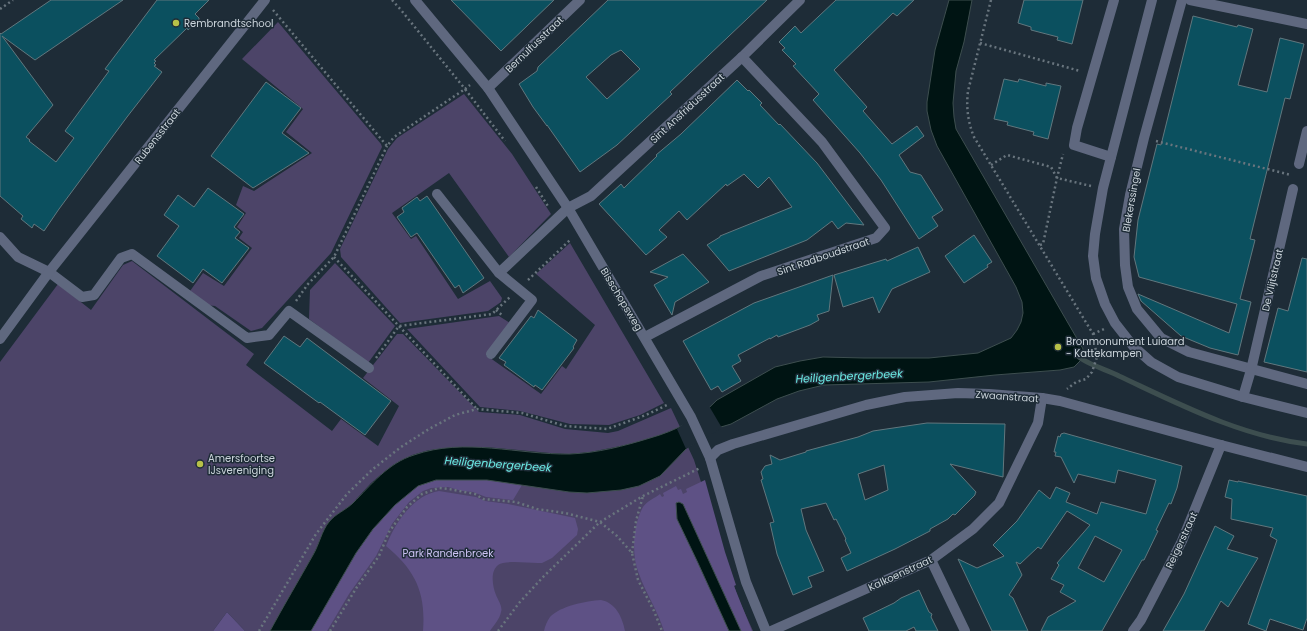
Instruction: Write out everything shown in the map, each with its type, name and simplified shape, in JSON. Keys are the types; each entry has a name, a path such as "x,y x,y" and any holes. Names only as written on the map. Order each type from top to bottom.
{"street":[{"name":"Rubensstraat","path":"0,339 49,272 265,0"},
{"name":"Bisschopsweg","path":"415,0 488,88 568,208 691,417 710,458 746,582 766,631"},
{"name":"Bernulfusstraat","path":"488,88 580,0"},
{"name":"Sint Ansfridusstraat","path":"499,273 556,218 568,208 591,196 742,57 800,0"},
{"path":"1111,157 1074,145 1077,128 1114,0"},
{"path":"1152,0 1103,188 1095,234 1093,256 1096,278 1105,304 1115,323 1133,346 1151,362 1178,377 1243,397 1307,413"},
{"name":"Blekerssingel","path":"1182,0 1130,195 1124,229 1124,265 1128,287 1137,309 1161,338 1189,352 1307,384"},
{"path":"1190,0 1307,24"},
{"name":"Sint Radboudstraat","path":"644,337 761,276 876,238 885,228 822,142 742,57"},
{"path":"1299,164 1307,131"},
{"name":"De Vlijtstraat","path":"1243,397 1251,370 1293,189"},
{"path":"437,194 499,273 532,300 491,354"},
{"path":"0,237 18,256 49,272 82,297 94,295 122,258 132,254 247,338 269,335 289,311 369,368"},
{"name":"Zwaanstraat","path":"710,458 718,450 733,444 866,405 905,397 958,393 1042,398 1060,401 1221,446 1307,467"},
{"name":"Kalkoenstraat","path":"771,631 931,560 973,529 999,504 1038,423 1042,398"},
{"name":"Reigerstraat","path":"1133,631 1182,541 1221,446"},
{"path":"931,560 965,631"}],"path":[{"path":"0,9 13,0"},
{"path":"265,0 387,146"},
{"path":"392,0 509,146"},
{"path":"991,0 968,92 967,114 971,128 974,137 1093,334 1097,357 1092,372 1086,379 1076,382 1068,388 1060,401"},
{"path":"980,43 1093,75"},
{"path":"289,311 308,284 334,257 387,146 394,137 480,78"},
{"path":"1144,138 1296,176"},
{"path":"1040,245 1042,244 1064,152 1074,145"},
{"path":"991,165 1007,155 1051,167 1057,178 1103,188"},
{"path":"369,368 399,326 492,314 570,240 535,186"},
{"path":"334,257 477,409"},
{"path":"259,631 316,534 343,499 355,486 401,446 424,432 455,415 477,409 522,413 565,426 607,429 646,415 680,398"},
{"path":"498,631 529,592 600,522 643,496 702,467 710,458"},
{"path":"330,631 357,587 379,556 390,532 407,508 422,494 439,488 475,494 483,499 516,502 537,509 600,522 617,536 632,553"},
{"path":"643,496 636,521 632,553 638,580 654,611 662,631"}],"green space":[{"path":"278,22 382,147 331,253 262,328 251,331 215,306 206,305 190,291 203,273 224,286 252,248 239,238 243,232 237,227 246,213 236,205 243,186 254,191 312,153 286,132 303,109 242,59"},
{"path":"464,94 512,154 551,214 509,257 449,173 392,213 411,239 416,236 458,299 490,281 502,298 501,302 488,311 400,323 341,257 340,249 388,149 397,138"},
{"path":"570,243 664,403 640,415 609,425 570,424 520,411 480,407 407,329 499,316 510,323 486,355 541,394 562,366 566,369 595,325 536,274"},
{"path":"132,261 254,354 246,365 332,431 341,419 378,446 399,406 363,378 397,334 403,334 479,412 520,415 565,429 608,433 618,431 671,408 680,427 636,443 590,452 569,454 486,447 429,450 412,455 393,465 383,473 371,483 352,504 329,522 314,553 270,631 245,631 227,612 213,631 0,631 0,362 58,284 91,310 123,265"},
{"path":"335,263 395,326 368,363 309,319 310,290"},
{"name":"Park Randenbroek","path":"688,447 694,460 738,598 753,631 301,631 413,481"},
{"path":"436,480 487,480 522,485 513,500 486,497 473,492 448,487 431,488 423,491 409,502 392,524 376,556 349,594 327,631 311,631 356,553 373,529 395,505 418,486"},
{"path":"705,480 725,552 736,585 734,586 752,631 741,631 683,504 679,502 676,503 677,519 729,631 664,631 659,616 636,566 634,549 635,531 643,507 660,494 662,497 664,496 663,493 676,486 678,490 681,489 683,494 687,492 686,489"},
{"path":"439,491 476,497 485,501 508,504 575,518 578,529 577,535 552,558 542,563 503,563 495,568 493,586 501,606 501,610 499,617 490,631 423,631 423,605 416,583 404,564 386,546 394,528 406,511 421,498"},
{"path":"601,600 611,604 618,611 625,631 544,631 546,624 554,613 581,603"},
{"path":"227,612 245,631 213,631"}],"water":[{"name":"Heiligenbergerbeek","path":"949,0 972,0 964,42 956,71 953,103 956,129 1083,349 1082,359 1074,367 1060,370 929,382 824,385 799,391 777,399 731,424 721,427 688,447 660,476 639,486 621,490 587,493 569,492 487,480 436,480 418,486 395,505 373,529 356,553 311,631 270,631 313,555 324,529 329,522 353,503 380,475 396,463 414,455 453,447 492,448 550,454 570,454 610,449 659,435 686,424 710,407 717,400 775,367 823,357 929,358 978,353 1011,338 1021,322 1023,313 1022,302 1016,287 937,146 931,130 927,111 935,50"},
{"path":"679,502 683,504 741,631 729,631 677,519 676,503"}],"pier":[{"path":"709,406 722,428 686,449 677,429"}],"building":[{"path":"51,0 123,0 35,60 2,36 53,105 26,137 56,162 74,138 65,131 109,71 105,69 157,0 209,0 195,14 199,20 188,30 187,28 154,60 156,61 154,63 156,65 154,66 162,72 127,117 44,231 34,224 32,228 21,219 23,216 0,196 0,33 1,34"},
{"path":"451,0 554,0 501,51"},
{"path":"608,0 767,0 670,92 672,94 617,145 580,172 533,107 519,84 537,71 538,67","holes":["621,50 640,69 607,99 586,77 611,55"]},
{"path":"836,0 914,0 897,16 893,13 834,70 867,107 863,111 892,144 917,126 924,136 899,155 910,172 921,175 943,210 932,217 938,226 919,239 881,180 860,153 813,100 819,94 793,66 796,64 782,50 785,48 779,42 795,26 801,33"},
{"path":"1024,0 1083,0 1072,44 1057,40 1058,37 1031,30 1031,27 1018,23"},
{"path":"1193,16 1237,27 1238,25 1253,29 1238,85 1267,92 1280,38 1304,44 1290,99 1285,98 1250,239 1255,240 1240,299 1251,302 1238,355 1210,348 1181,336 1141,301 1138,294 1229,333 1237,304 1139,277 1134,257 1138,220 1157,144 1161,145"},
{"path":"1004,79 1018,82 1019,79 1046,86 1046,83 1061,86 1048,139 1033,135 1034,132 1007,125 1008,122 994,119"},
{"path":"737,80 762,103 760,105 817,163 864,225 846,223 838,229 832,221 807,240 729,271 707,245 720,236 792,207 769,177 758,188 744,174 727,186 726,184 687,220 679,211 659,230 667,237 646,255 599,204 621,184 624,188 657,156 656,155 681,134"},
{"path":"266,82 301,108 282,133 309,153 253,188 211,156"},
{"path":"208,188 244,214 234,227 240,232 235,238 249,248 222,283 203,269 193,283 157,256 179,226 164,215 178,195 194,207"},
{"path":"427,196 484,278 463,293 459,285 455,288 417,233 411,237 397,217 404,212 402,208 417,197 420,201"},
{"path":"974,235 992,262 987,265 988,267 964,283 945,256"},
{"path":"918,247 930,272 892,289 879,313 873,297 843,307 834,275 886,259 887,261"},
{"path":"683,254 709,282 675,302 672,315 654,285 668,277 650,272"},
{"path":"1302,258 1307,259 1307,372 1264,362 1278,308 1288,311"},
{"path":"833,275 829,311 817,315 819,320 810,325 778,337 777,335 738,355 741,361 732,366 741,381 722,392 718,386 711,390 683,341 754,303"},
{"path":"538,310 577,340 573,347 574,348 542,390 535,385 534,387 504,365 506,362 499,358 531,316 534,318"},
{"path":"284,336 300,347 307,338 391,401 365,435 264,363"},
{"path":"927,423 1005,424 1003,477 950,464 976,492 975,495 955,515 953,514 948,519 930,529 930,531 847,571 841,558 851,553 836,519 834,520 826,503 801,509 806,530 824,571 808,577 812,587 793,595 777,554 770,523 774,522 761,480 763,479 761,472 765,466 772,464 770,455 780,460 806,451 858,437 873,431","holes":["884,465 888,490 865,500 858,474"]},
{"path":"1064,433 1182,466 1177,488 1171,504 1169,503 1156,530 1158,531 1144,560 1142,560 1102,631 1041,631 1048,617 1076,601 1060,592 1064,585 1051,579 1059,565 1057,563 1090,525 1067,511 1041,549 1038,547 1020,564 1016,562 1022,575 1009,595 1013,598 1028,631 992,631 958,559 977,568 1004,556 993,545 1017,521 1039,490 1050,499 1056,487 1070,493 1066,502 1097,514 1101,502 1146,514 1156,480 1118,470 1115,483 1078,474 1074,483 1061,457 1055,456 1056,452 1054,452 1058,436 1060,437 1061,434","holes":["1095,536 1122,550 1104,582 1078,568"]},
{"path":"1229,480 1307,496 1307,618 1303,630 1270,619 1266,631 1248,624 1277,540 1270,536 1273,528 1231,519 1232,499 1225,497"},
{"path":"1215,526 1234,536 1227,549 1258,558 1228,607 1221,601 1204,631 1163,631 1184,594"},
{"path":"919,590 929,612 932,614 931,617 938,631 916,631 914,627 906,631 869,631 863,618"}],"waterway":[{"path":"1078,356 1092,364 1210,418 1258,434 1307,444"}],"place":[{"name":"Rembrandtschool","path":"176,23"},
{"name":"Bronmonument Luiaard - Kattekampen","path":"1058,347"},
{"name":"Amersfoortse IJsvereniging","path":"200,464"}]}
